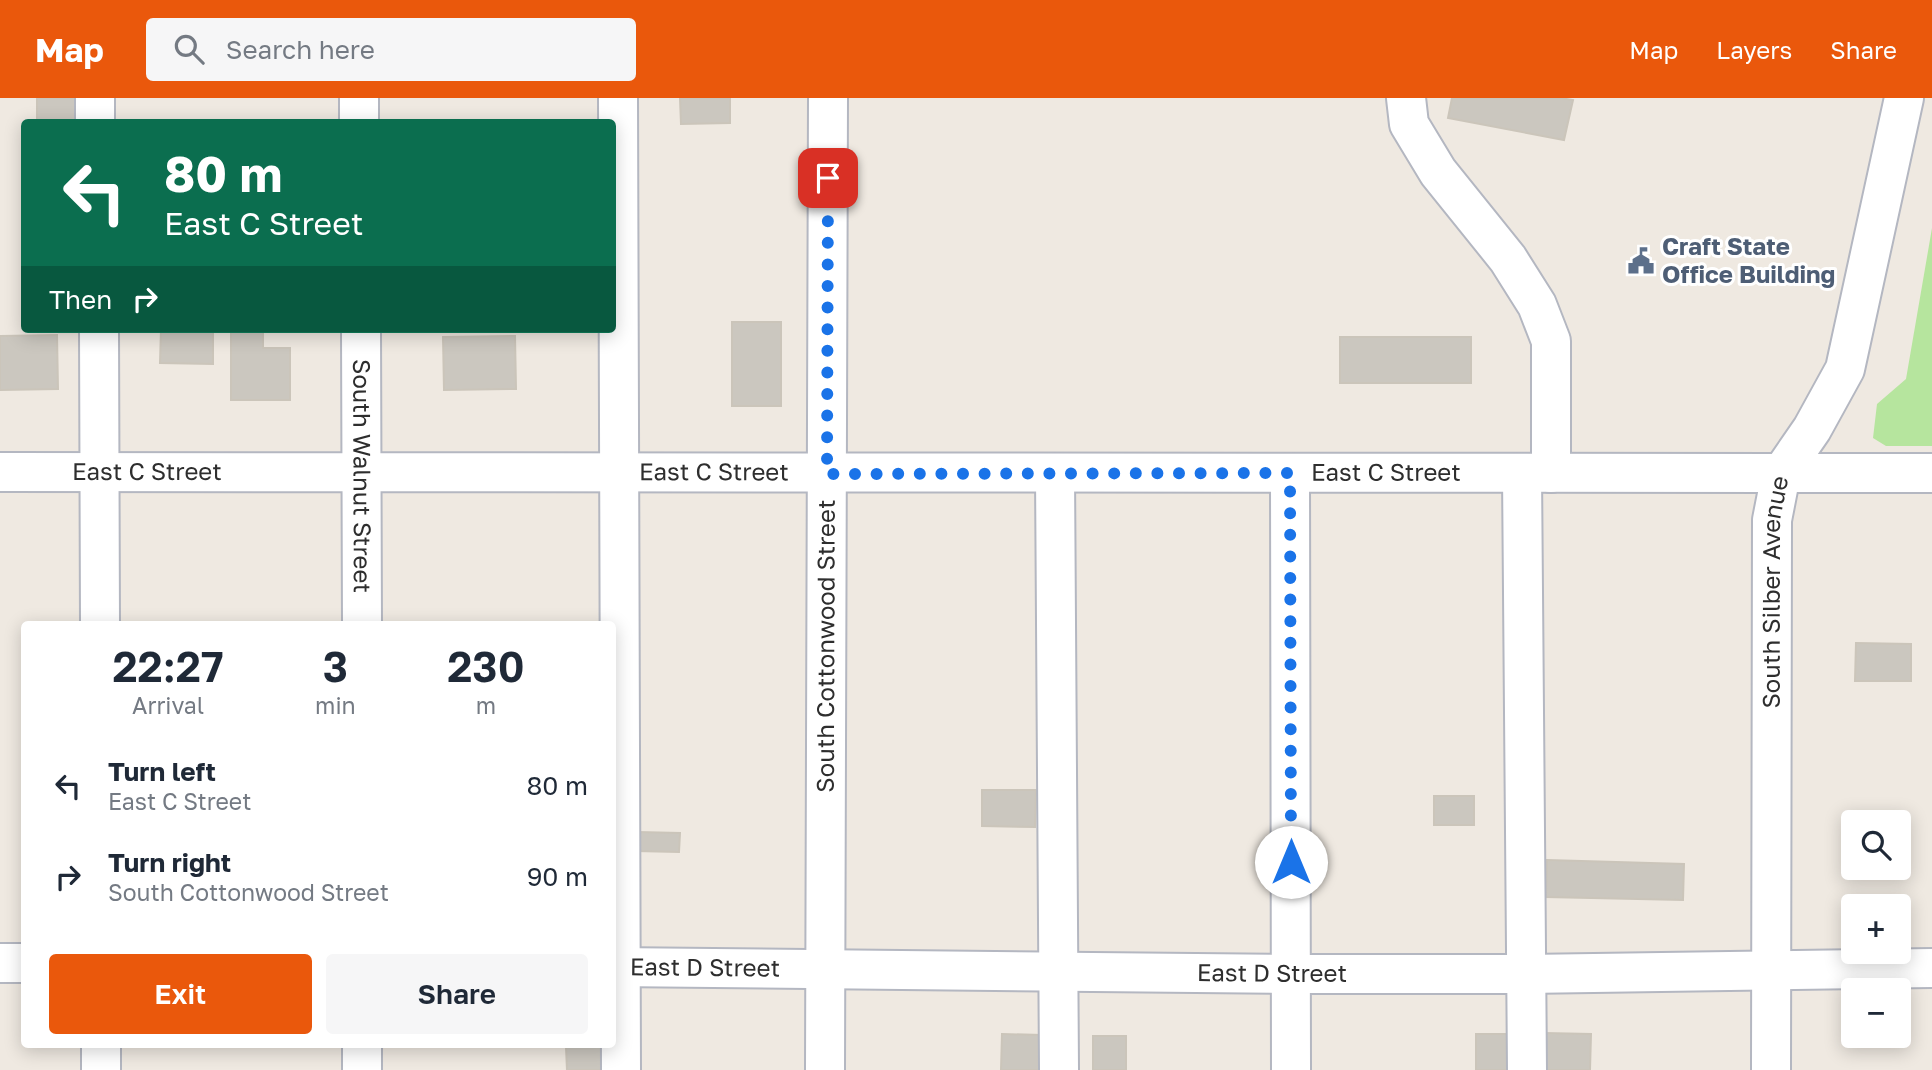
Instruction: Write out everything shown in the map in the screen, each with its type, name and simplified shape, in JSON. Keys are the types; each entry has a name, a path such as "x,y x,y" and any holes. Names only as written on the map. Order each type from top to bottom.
{"street":[{"path":"95,98 95,119"},
{"path":"359,98 359,119"},
{"path":"618,98 620,474 616,967 621,1070"},
{"name":"South Cottonwood Street","path":"825,1070 828,98"},
{"path":"1406,98 1409,124 1432,163 1507,259 1537,305 1551,341 1536,472 1526,974 1527,1070"},
{"name":"South Silber Avenue","path":"1771,1070 1772,520 1781,474 1812,429 1845,369 1903,98"},
{"path":"99,333 100,621"},
{"name":"South Walnut Street","path":"360,333 362,621"},
{"name":"East C Street","path":"0,472 1932,473"},
{"path":"1055,473 1059,1070"},
{"path":"1290,473 1292,1070"},
{"path":"0,963 21,964"},
{"name":"East D Street","path":"616,967 1291,974 1526,974 1932,968"},
{"path":"101,1048 101,1070"},
{"path":"362,1048 362,1070"}],"green space":[{"path":"1932,228 1932,446 1886,446 1873,438 1877,404 1906,379"}],"building":[{"path":"37,98 89,98 88,119 37,119"},
{"path":"680,98 730,98 730,123 681,124"},
{"path":"1452,98 1573,100 1564,140 1448,118"},
{"path":"732,322 781,322 781,406 732,406"},
{"path":"161,333 213,333 213,364 160,363"},
{"path":"231,333 263,333 263,348 290,348 290,400 231,400"},
{"path":"57,335 58,389 0,390 0,336"},
{"path":"515,336 516,389 444,390 443,337"},
{"path":"1340,337 1471,337 1471,383 1340,383"},
{"path":"1856,643 1911,644 1911,681 1855,681"},
{"path":"982,790 1036,790 1035,827 982,826"},
{"path":"1434,796 1474,796 1474,825 1434,825"},
{"path":"637,832 680,833 679,852 636,851"},
{"path":"1547,860 1684,864 1683,900 1546,897"},
{"path":"1544,1033 1591,1034 1590,1070 1544,1070"},
{"path":"1002,1034 1041,1035 1040,1070 1001,1070"},
{"path":"1476,1034 1516,1034 1515,1070 1476,1070"},
{"path":"1093,1036 1126,1036 1126,1070 1093,1070"},
{"path":"566,1048 607,1048 608,1070 567,1070"}],"place":[{"name":"Craft State Office Building","path":"1641,261"}],"route":[{"path":"828,178 827,474 1290,473 1291,862"}]}
